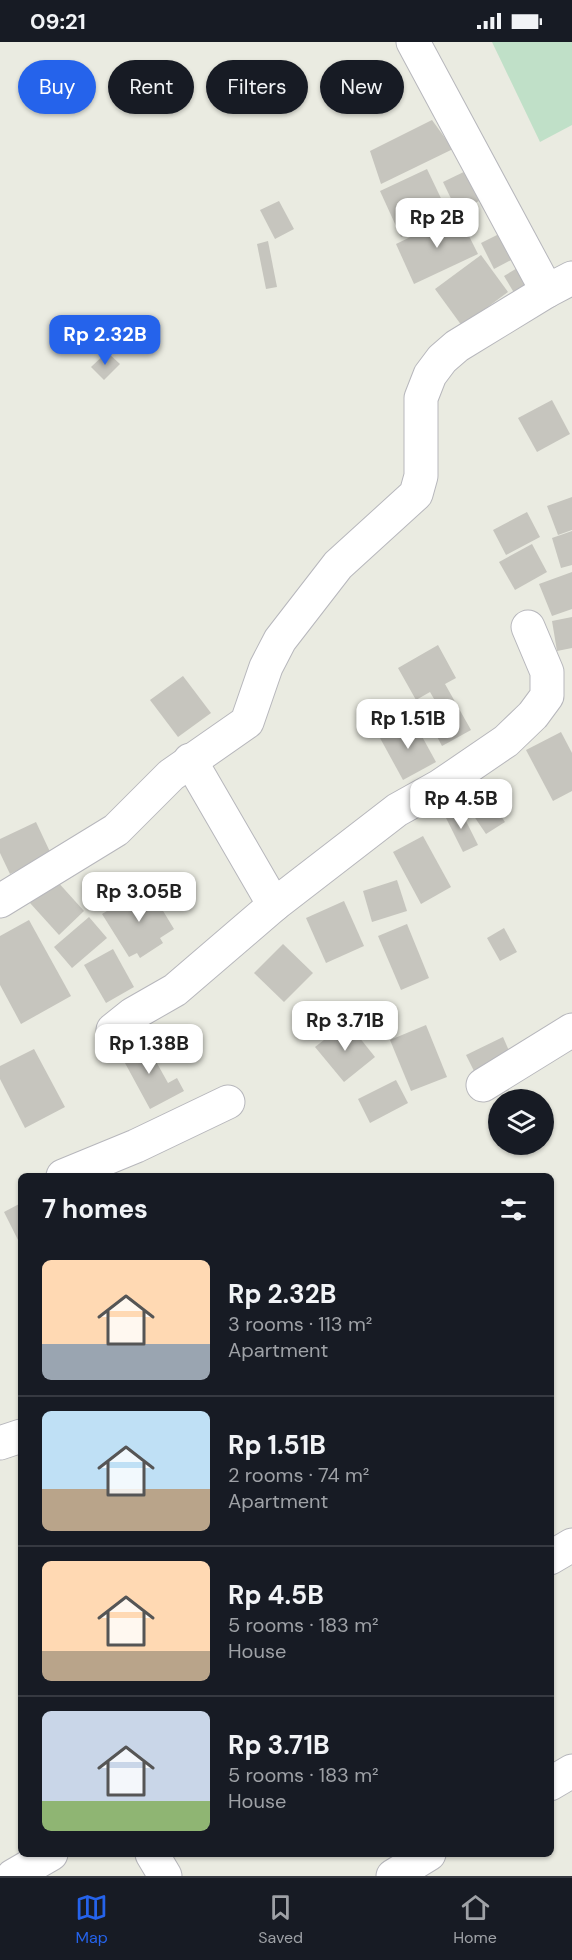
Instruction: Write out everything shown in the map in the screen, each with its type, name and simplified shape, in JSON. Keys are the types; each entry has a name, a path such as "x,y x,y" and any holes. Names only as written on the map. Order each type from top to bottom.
{"street":[{"path":"5,887 116,830 171,775 247,722 266,667 280,640 338,565 416,494 421,476 421,398 430,375 442,359 457,346 560,284 413,42"},
{"path":"113,1030 133,1014 175,990 274,904 397,810 440,786 506,741 547,696 547,672 528,627"},
{"path":"190,760 274,904"},
{"path":"483,1085 572,1030"},
{"path":"70,1173 136,1146 228,1102"},
{"path":"0,1443 18,1437"},
{"path":"554,1556 572,1545"},
{"path":"554,1782 572,1771"},
{"path":"154,1857 165,1876"},
{"path":"393,1876 426,1857"},
{"path":"433,1857 444,1876"},
{"path":"13,1876 53,1862"}],"green space":[{"path":"492,42 572,42 572,125 540,142"}],"building":[{"path":"432,120 453,149 381,184 370,151"},
{"path":"474,167 488,197 457,211 443,182"},
{"path":"427,169 449,215 401,237 380,191"},
{"path":"279,201 294,229 275,239 260,210"},
{"path":"458,214 478,254 414,284 396,244"},
{"path":"499,234 513,259 494,269 481,243"},
{"path":"268,241 277,287 266,289 257,244"},
{"path":"481,255 508,292 462,326 435,289"},
{"path":"519,267 534,292 519,301 504,276"},
{"path":"107,352 120,364 104,380 91,367"},
{"path":"552,400 570,434 537,452 518,418"},
{"path":"572,497 572,530 558,535 547,506"},
{"path":"527,512 540,537 506,555 493,530"},
{"path":"572,531 572,565 561,568 552,538"},
{"path":"532,544 547,572 515,590 499,562"},
{"path":"572,572 572,609 552,616 539,584"},
{"path":"572,617 572,648 557,651 552,621"},
{"path":"438,645 456,678 445,684 471,730 442,746 424,712 437,704 430,692 416,700 398,668"},
{"path":"183,676 211,713 178,737 150,700"},
{"path":"413,720 436,762 403,780 380,738"},
{"path":"561,732 572,753 572,791 553,801 526,750"},
{"path":"480,785 505,822 486,834 461,797"},
{"path":"459,807 478,845 463,852 444,814"},
{"path":"36,822 51,854 10,874 0,853 0,839"},
{"path":"423,836 451,887 421,904 393,852"},
{"path":"56,880 84,911 59,935 30,903"},
{"path":"397,880 407,911 372,922 363,891"},
{"path":"148,886 174,929 160,938 163,943 140,958 137,953 129,957 102,914"},
{"path":"344,901 364,946 326,963 306,918"},
{"path":"89,917 107,938 72,968 54,947"},
{"path":"29,920 71,996 21,1024 0,985 0,936"},
{"path":"407,924 429,978 401,990 378,936"},
{"path":"504,928 517,952 500,961 487,938"},
{"path":"283,944 313,973 284,1002 254,973"},
{"path":"113,949 134,987 106,1003 84,965"},
{"path":"347,1022 375,1057 344,1082 315,1047"},
{"path":"426,1025 447,1077 411,1091 390,1040"},
{"path":"503,1037 514,1062 478,1079 466,1055"},
{"path":"143,1038 168,1083 177,1078 184,1091 150,1109 119,1052"},
{"path":"34,1049 65,1107 25,1128 0,1079 0,1066"},
{"path":"396,1080 408,1103 370,1123 358,1099"},
{"path":"18,1205 18,1240 4,1212"}]}
